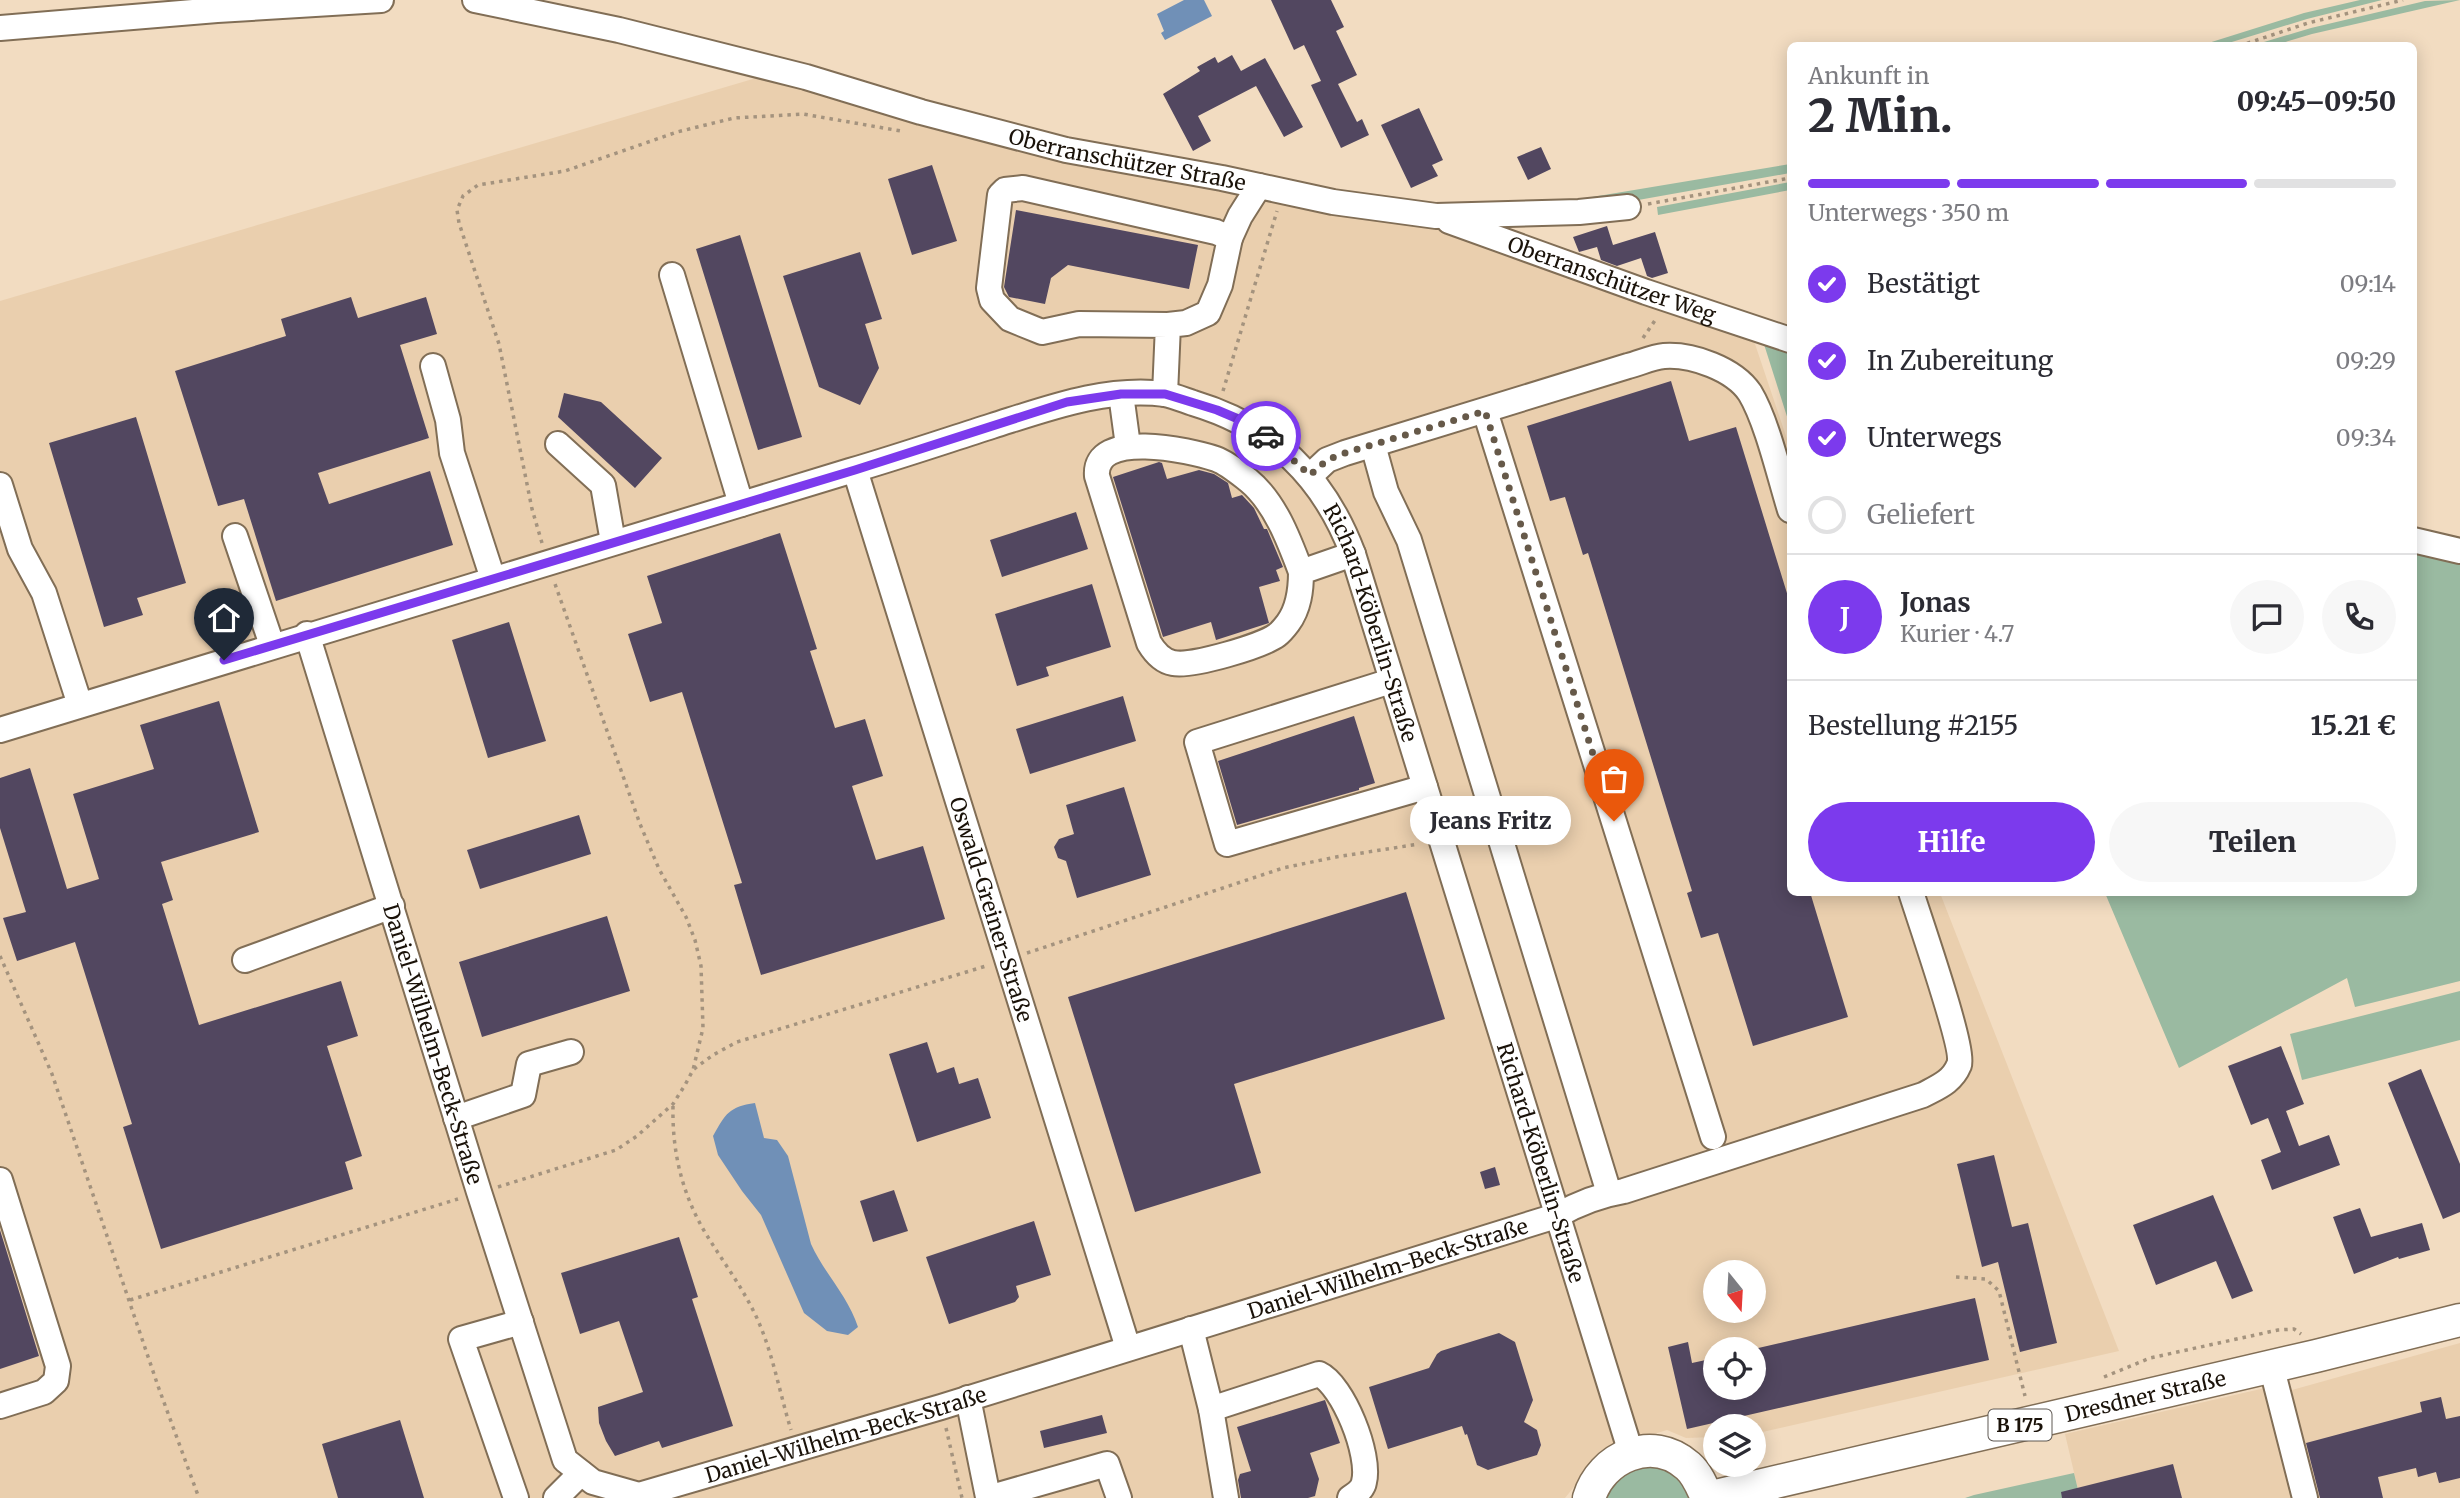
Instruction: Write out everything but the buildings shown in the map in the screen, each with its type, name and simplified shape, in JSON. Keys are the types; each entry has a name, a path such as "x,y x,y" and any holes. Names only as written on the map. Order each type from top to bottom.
{"main road":[{"name":"Dresdner Straße","path":"1631,1453 1651,1451 1672,1455 1688,1465 1700,1480 1707,1498 2460,1320"},
{"path":"1589,1498 1595,1481 1606,1468 1631,1453"}],"street":[{"path":"0,28 381,0"},
{"name":"Oberranschützer Straße","path":"475,0 619,30 793,74 921,113 1066,150 1333,202 1436,216 1579,212 1628,207"},
{"path":"1230,238 1216,232 1023,188 1005,190 1000,195 989,288 992,300 1010,319 1042,332 1079,324 1186,323 1208,313 1220,285 1230,238 1259,186"},
{"name":"Oberranschützer Weg","path":"1436,216 1787,339"},
{"path":"672,275 741,504"},
{"path":"1165,394 1168,325"},
{"path":"1310,475 1327,460 1373,445 1662,356 1680,356 1699,360 1726,373 1749,392 1761,417 1787,500"},
{"path":"433,366 448,421 452,453 493,579"},
{"path":"1121,394 1128,446"},
{"name":"Richard-Köberlin-Straße","path":"0,730 307,634 855,470 1067,402 1121,394 1165,394 1243,421 1266,436 1310,475 1339,521 1353,554 1631,1453"},
{"path":"1485,411 1713,1137"},
{"path":"558,444 603,485 613,542"},
{"path":"1373,445 1386,492 1409,540 1609,1194"},
{"path":"1128,446 1162,448 1220,460 1250,481 1280,523 1301,572 1299,600 1294,613 1278,635 1197,663 1172,663 1162,659 1149,643 1097,476 1096,466 1100,457 1108,451 1128,446"},
{"name":"Oswald-Greiner-Straße","path":"855,470 1128,1348"},
{"path":"0,485 20,549 44,593 79,705"},
{"path":"234,537 272,645"},
{"path":"2417,541 2460,551"},
{"path":"1301,572 1353,554"},
{"name":"Daniel-Wilhelm-Beck-Straße","path":"307,634 479,1192 565,1460 593,1482 639,1495 968,1398 1556,1216 1571,1207 1609,1194 1709,1165 1910,1100 1950,1081 1960,1062 1956,1037 1912,896"},
{"path":"1391,681 1197,742 1227,844 1425,787"},
{"path":"245,960 392,906"},
{"path":"456,1118 523,1095 529,1064 570,1052"},
{"path":"0,1180 58,1366 56,1381 44,1392 0,1406"},
{"path":"516,1498 461,1339 521,1322"},
{"path":"1191,1329 1211,1409 1226,1498"},
{"path":"2271,1365 2305,1498"},
{"path":"1211,1409 1319,1374 1328,1378 1340,1394 1357,1434 1363,1460 1364,1482 1358,1493 1350,1498"},
{"path":"968,1398 988,1498 1107,1464 1119,1498"},
{"path":"556,1498 581,1473"}],"path":[{"path":"2251,42 2308,23 2403,0"},
{"path":"130,1300 616,1150 656,1121 673,1104 693,1070 703,1028 701,966 695,940 686,917 659,869 640,824 548,563 532,509 499,344 457,210 463,196 478,185 565,171 677,132 734,118 803,114 904,131"},
{"path":"1628,207 1787,179"},
{"path":"1217,410 1283,191"},
{"path":"1628,366 1644,335 1670,300"},
{"path":"693,1070 737,1042 1008,960 1283,868 1441,839"},
{"path":"0,956 52,1074 158,1387 199,1498"},
{"path":"673,1104 675,1154 684,1185 705,1232 738,1283 760,1324 797,1449"},
{"path":"1956,1276 1986,1279 1999,1291 2026,1398"},
{"path":"941,1406 962,1498"}],"shaded area":[{"path":"763,76 1003,147 1425,224 1754,341 1787,439 1787,896 1941,896 2119,1351 1766,1431 1766,1414 1703,1414 1703,1437 1686,1438 1667,1430 1631,1441 1586,1472 1565,1498 0,1498 0,301"},
{"path":"2460,1343 2460,1498 2080,1498 2065,1434 2265,1388 2292,1390"}],"green space":[{"path":"2360,0 2382,0 2232,42 2212,42 2304,13"},
{"path":"2460,0 2285,42 2264,42 2311,28 2425,1"},
{"path":"1787,164 1787,174 1627,202 1587,206 1586,198"},
{"path":"1787,183 1787,191 1658,215 1657,207"},
{"path":"1762,338 1787,345 1787,417"},
{"path":"2417,547 2460,556 2460,981 2355,1007 2347,978 2179,1068 2106,896 2417,896"},
{"path":"2460,991 2460,1040 2302,1080 2290,1034"},
{"path":"1654,1466 1676,1478 1692,1498 1604,1498 1624,1474"},
{"path":"2074,1473 2080,1498 1965,1498 1974,1495"}],"water":[{"path":"1184,0 1204,0 1212,16 1165,40 1157,14"},
{"path":"755,1103 764,1138 777,1140 788,1156 811,1244 854,1316 858,1327 848,1335 827,1331 804,1313 761,1215 718,1155 713,1136 721,1122 734,1109"}],"way so far":[{"path":"1266,436 1310,475 1327,460 1345,453 1485,411 1614,821"}],"place":[{"name":"Jeans Fritz","path":"1614,821"}],"route":[{"path":"224,660 855,470 1067,402 1121,394 1165,394 1217,410 1243,421 1266,436"}]}
